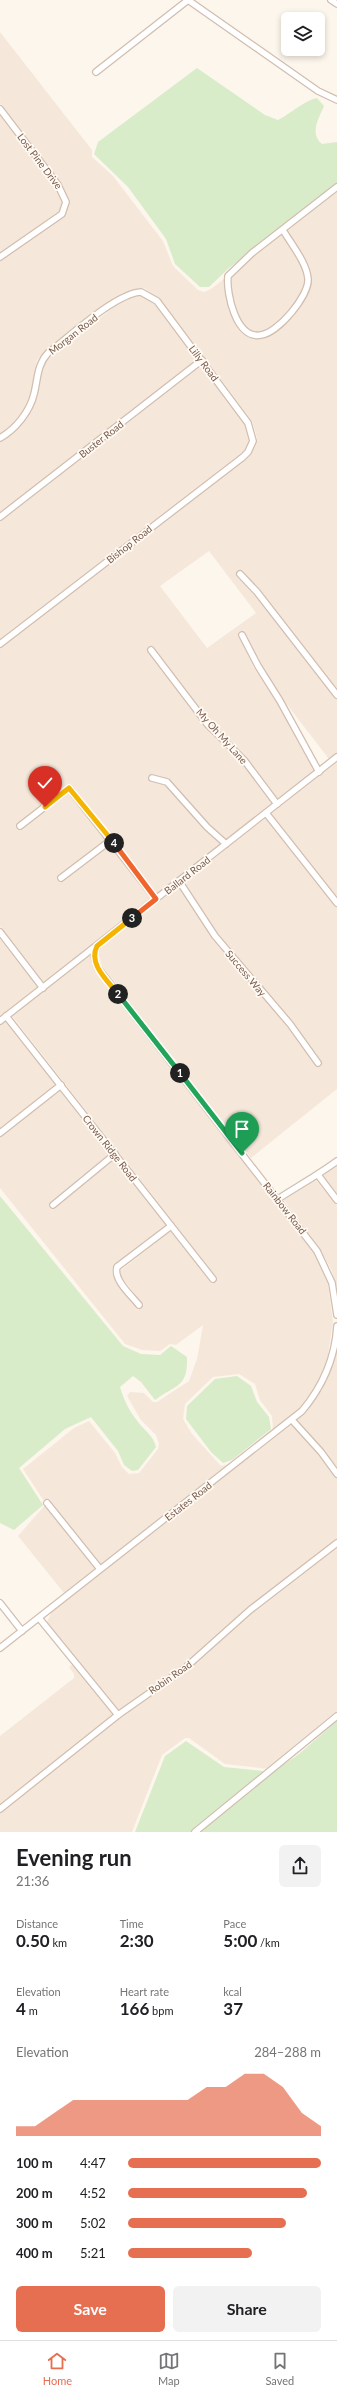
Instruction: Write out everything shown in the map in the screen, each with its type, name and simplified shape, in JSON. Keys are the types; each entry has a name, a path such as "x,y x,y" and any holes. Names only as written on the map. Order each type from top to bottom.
{"street":[{"path":"96,72 188,0 318,91 337,100"},
{"path":"332,0 337,4"},
{"name":"Lost Pine Drive","path":"0,109 58,185 66,202 62,214 0,257"},
{"path":"283,230 307,272 308,280 299,302 281,323 266,334 255,336 245,330 236,316 229,297 228,276 237,266 283,230 337,188"},
{"name":"Morgan Road","path":"0,438 12,429 26,412 34,395 41,361 48,353 122,297 137,292 145,292"},
{"name":"Lilly Road","path":"145,292 156,301 202,360 248,423 253,441"},
{"name":"Buster Road","path":"0,518 202,360"},
{"name":"Bishop Road","path":"0,644 243,457 248,452 253,441"},
{"path":"240,574 257,592 337,695"},
{"path":"242,635 258,666 280,701 319,772"},
{"name":"My Oh My Lane","path":"151,650 208,725 244,760 277,804"},
{"name":"Ballard Road","path":"0,1021 337,757"},
{"path":"152,778 167,782 207,827 226,844"},
{"path":"20,826 69,788 112,840 156,899"},
{"path":"266,813 337,903"},
{"path":"61,878 112,840"},
{"name":"Success Way","path":"179,881 215,936 290,1024 318,1062"},
{"path":"0,932 43,988"},
{"name":"Rainbow Road","path":"97,946 94,952 94,960 98,968 317,1250 332,1283 337,1315"},
{"name":"Crown Ridge Road","path":"6,1016 213,1279"},
{"path":"0,1133 61,1085"},
{"path":"53,1205 115,1154"},
{"path":"278,1199 305,1181 318,1175 337,1161"},
{"path":"318,1175 337,1200"},
{"path":"139,1305 119,1280 116,1271 121,1263 171,1226"},
{"name":"Estates Road","path":"0,1648 292,1420 312,1398 325,1376 334,1349 337,1326"},
{"path":"292,1420 321,1452 337,1474"},
{"path":"48,1503 100,1569"},
{"name":"Robin Road","path":"0,1809 118,1715 185,1668 250,1610 337,1543"},
{"path":"0,1604 22,1631"},
{"path":"39,1618 118,1715"},
{"path":"195,1832 337,1716"}],"shaded area":[{"path":"0,32 92,150 92,157 113,176 163,241 173,266 198,290 204,292 211,289 337,190 337,753 329,759 285,702 261,664 244,630 238,633 254,668 277,703 314,771 157,894 69,783 15,826 20,831 68,793 106,840 56,878 60,883 110,845 151,899 44,983 0,926 0,648 245,460 251,453 257,438 252,421 207,361 159,298 144,288 121,294 46,350 37,360 31,394 23,411 10,426 0,434 0,261 64,216 70,202 61,183 0,103","holes":["209,551 256,613 207,648 160,586"]},
{"path":"0,115 55,187 62,203 59,211 0,253"},
{"path":"141,295 154,304 197,360 0,513 0,441 14,432 29,413 38,395 44,362 114,307 129,298"},
{"path":"201,366 245,425 249,441 245,450 0,639 0,522"},
{"path":"337,762 337,1089 251,1158 102,966 98,952 100,948"},
{"path":"0,939 38,987 0,1017"},
{"path":"90,955 95,971 314,1253 328,1284 333,1322 327,1361 315,1387 299,1409 273,1431 272,1416 260,1400 255,1384 239,1374 213,1377 185,1404 183,1419 192,1434 221,1466 230,1464 64,1593 18,1536 46,1504 23,1469 74,1428 89,1421 115,1453 122,1467 129,1474 139,1473 158,1449 159,1444 156,1435 141,1420 127,1396 130,1392 144,1393 153,1402 157,1402 189,1381 197,1359 203,1325 176,1345 170,1344 160,1351 142,1350 125,1344 0,1188 0,1137 60,1091 109,1154 48,1205 52,1210 114,1159 166,1225 112,1268 112,1273 116,1282 138,1310 144,1305 122,1278 120,1271 170,1231 212,1284 218,1279 12,1016"},
{"path":"5,1021 56,1085 0,1129 0,1025"},
{"path":"337,1165 337,1194 323,1176"},
{"path":"316,1180 337,1206 337,1288 332,1271 320,1249 284,1200"},
{"path":"337,1352 337,1718 268,1769 225,1764 189,1738 185,1738 162,1755 132,1832 0,1832 0,1736 74,1678 74,1674 69,1667 76,1662 46,1624 52,1611 295,1422 322,1390"}],"green space":[{"path":"197,68 265,115 278,120 308,101 317,98 324,106 316,125 316,135 318,140 322,144 337,142 337,184 229,268 209,287 200,287 175,264 166,239 128,187 94,154 98,142"},
{"path":"0,1196 123,1346 141,1354 160,1355 171,1346 187,1357 187,1367 183,1380 175,1388 155,1400 141,1382 133,1376 120,1387 129,1410 151,1436 156,1447 138,1470 132,1471 124,1465 118,1451 91,1417 65,1429 19,1468 43,1505 14,1530 0,1523"},
{"path":"237,1376 251,1386 257,1402 269,1417 271,1429 232,1460 223,1463 211,1452 186,1419 187,1406 215,1379"},
{"path":"337,1721 337,1832 135,1832 165,1756 186,1741 224,1767 273,1772 299,1754"}],"route":[{"path":"45,807 69,788 112,840 156,899 97,946 94,952 94,960 98,968 242,1153"}]}
